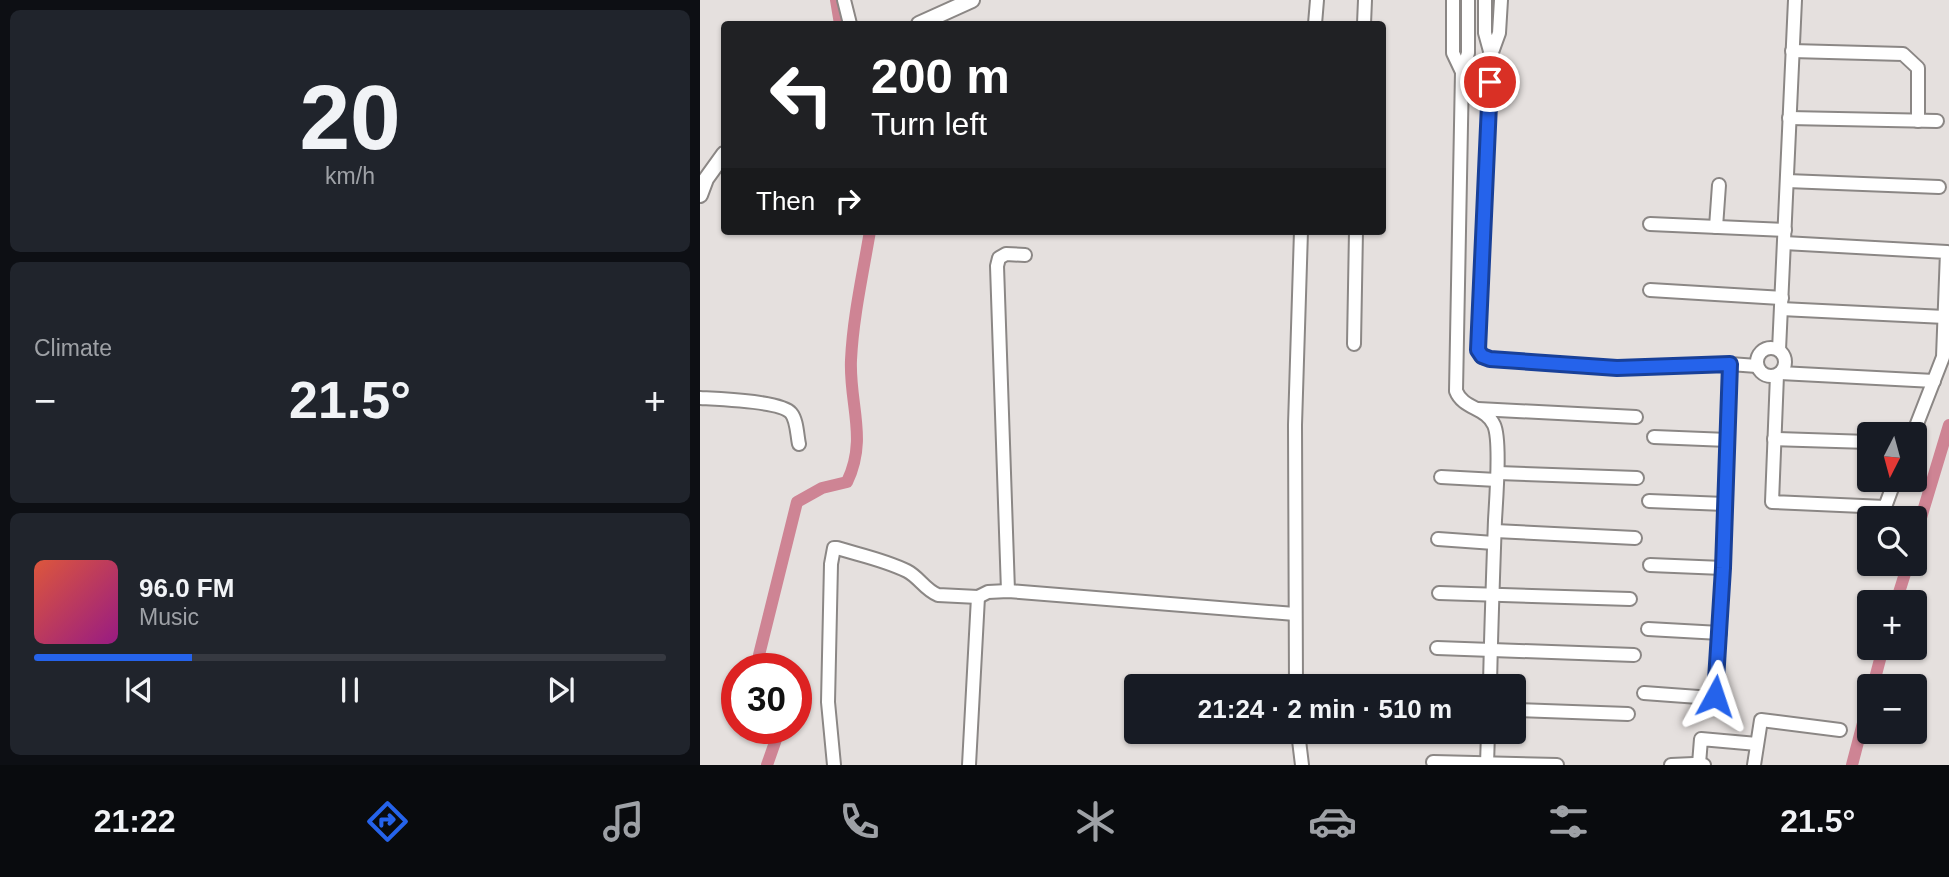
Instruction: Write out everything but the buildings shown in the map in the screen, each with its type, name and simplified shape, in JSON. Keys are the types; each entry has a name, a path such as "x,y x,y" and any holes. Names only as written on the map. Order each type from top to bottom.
{"street":[{"path":"844,0 849,21"},
{"path":"926,21 972,0"},
{"path":"1315,21 1317,0"},
{"path":"1363,21 1365,0"},
{"path":"1453,0 1453,53 1462,72"},
{"path":"1468,0 1468,53 1462,72 1456,391 1459,399 1486,414 1496,427 1497,476 1490,674"},
{"path":"1485,0 1485,33 1491,55"},
{"path":"1501,0 1499,33 1491,55 1478,350 1482,356 1490,359 1617,368 1730,364 1757,366"},
{"path":"1795,0 1779,351 1785,364 1779,374 1772,502 1885,507 1891,492"},
{"path":"1792,51 1903,54 1918,68 1918,121"},
{"path":"1789,118 1937,121"},
{"path":"700,195 706,179 721,158"},
{"path":"1787,181 1939,187"},
{"path":"1716,227 1719,185"},
{"path":"1650,224 1785,230"},
{"path":"1296,674 1295,413 1301,235"},
{"path":"1354,344 1356,235"},
{"path":"1784,243 1947,252 1943,358 1918,422"},
{"path":"1008,591 998,266 999,258 1006,254 1025,255"},
{"path":"1650,290 1945,317"},
{"path":"1779,351 1765,349 1758,356 1757,366 1767,376 1779,374 1934,381"},
{"path":"1644,693 1712,698 1715,696 1723,568 1730,364"},
{"path":"700,398 771,404 790,411 794,417 799,444"},
{"path":"1477,409 1636,416"},
{"path":"1654,437 1728,440"},
{"path":"1774,439 1857,442"},
{"path":"1441,477 1637,478"},
{"path":"1649,501 1725,504"},
{"path":"1438,539 1635,538"},
{"path":"834,765 828,702 831,564 834,548 909,572 937,595 978,597 988,592 1008,591 1295,614"},
{"path":"1650,565 1723,568"},
{"path":"1438,593 1630,599"},
{"path":"969,765 978,597"},
{"path":"1648,629 1720,634"},
{"path":"1437,648 1634,655"},
{"path":"1526,710 1628,714"},
{"path":"1754,765 1761,720 1840,730"},
{"path":"1671,765 1701,765 1701,739 1757,744"},
{"path":"1299,744 1302,765"},
{"path":"1487,764 1488,744"},
{"path":"1433,762 1557,765"}],"waterway":[{"path":"836,0 840,21"},
{"path":"759,653 797,502 822,488 847,482 853,466 857,436 851,376 852,344 869,235"},
{"path":"1925,506 1949,425"},
{"path":"1900,590 1904,576"},
{"path":"1876,674 1880,660"},
{"path":"767,765 774,744"},
{"path":"1852,765 1857,744"}],"route":[{"path":"1490,82 1478,350 1482,356 1490,359 1617,368 1730,364 1723,568 1715,696"}]}
